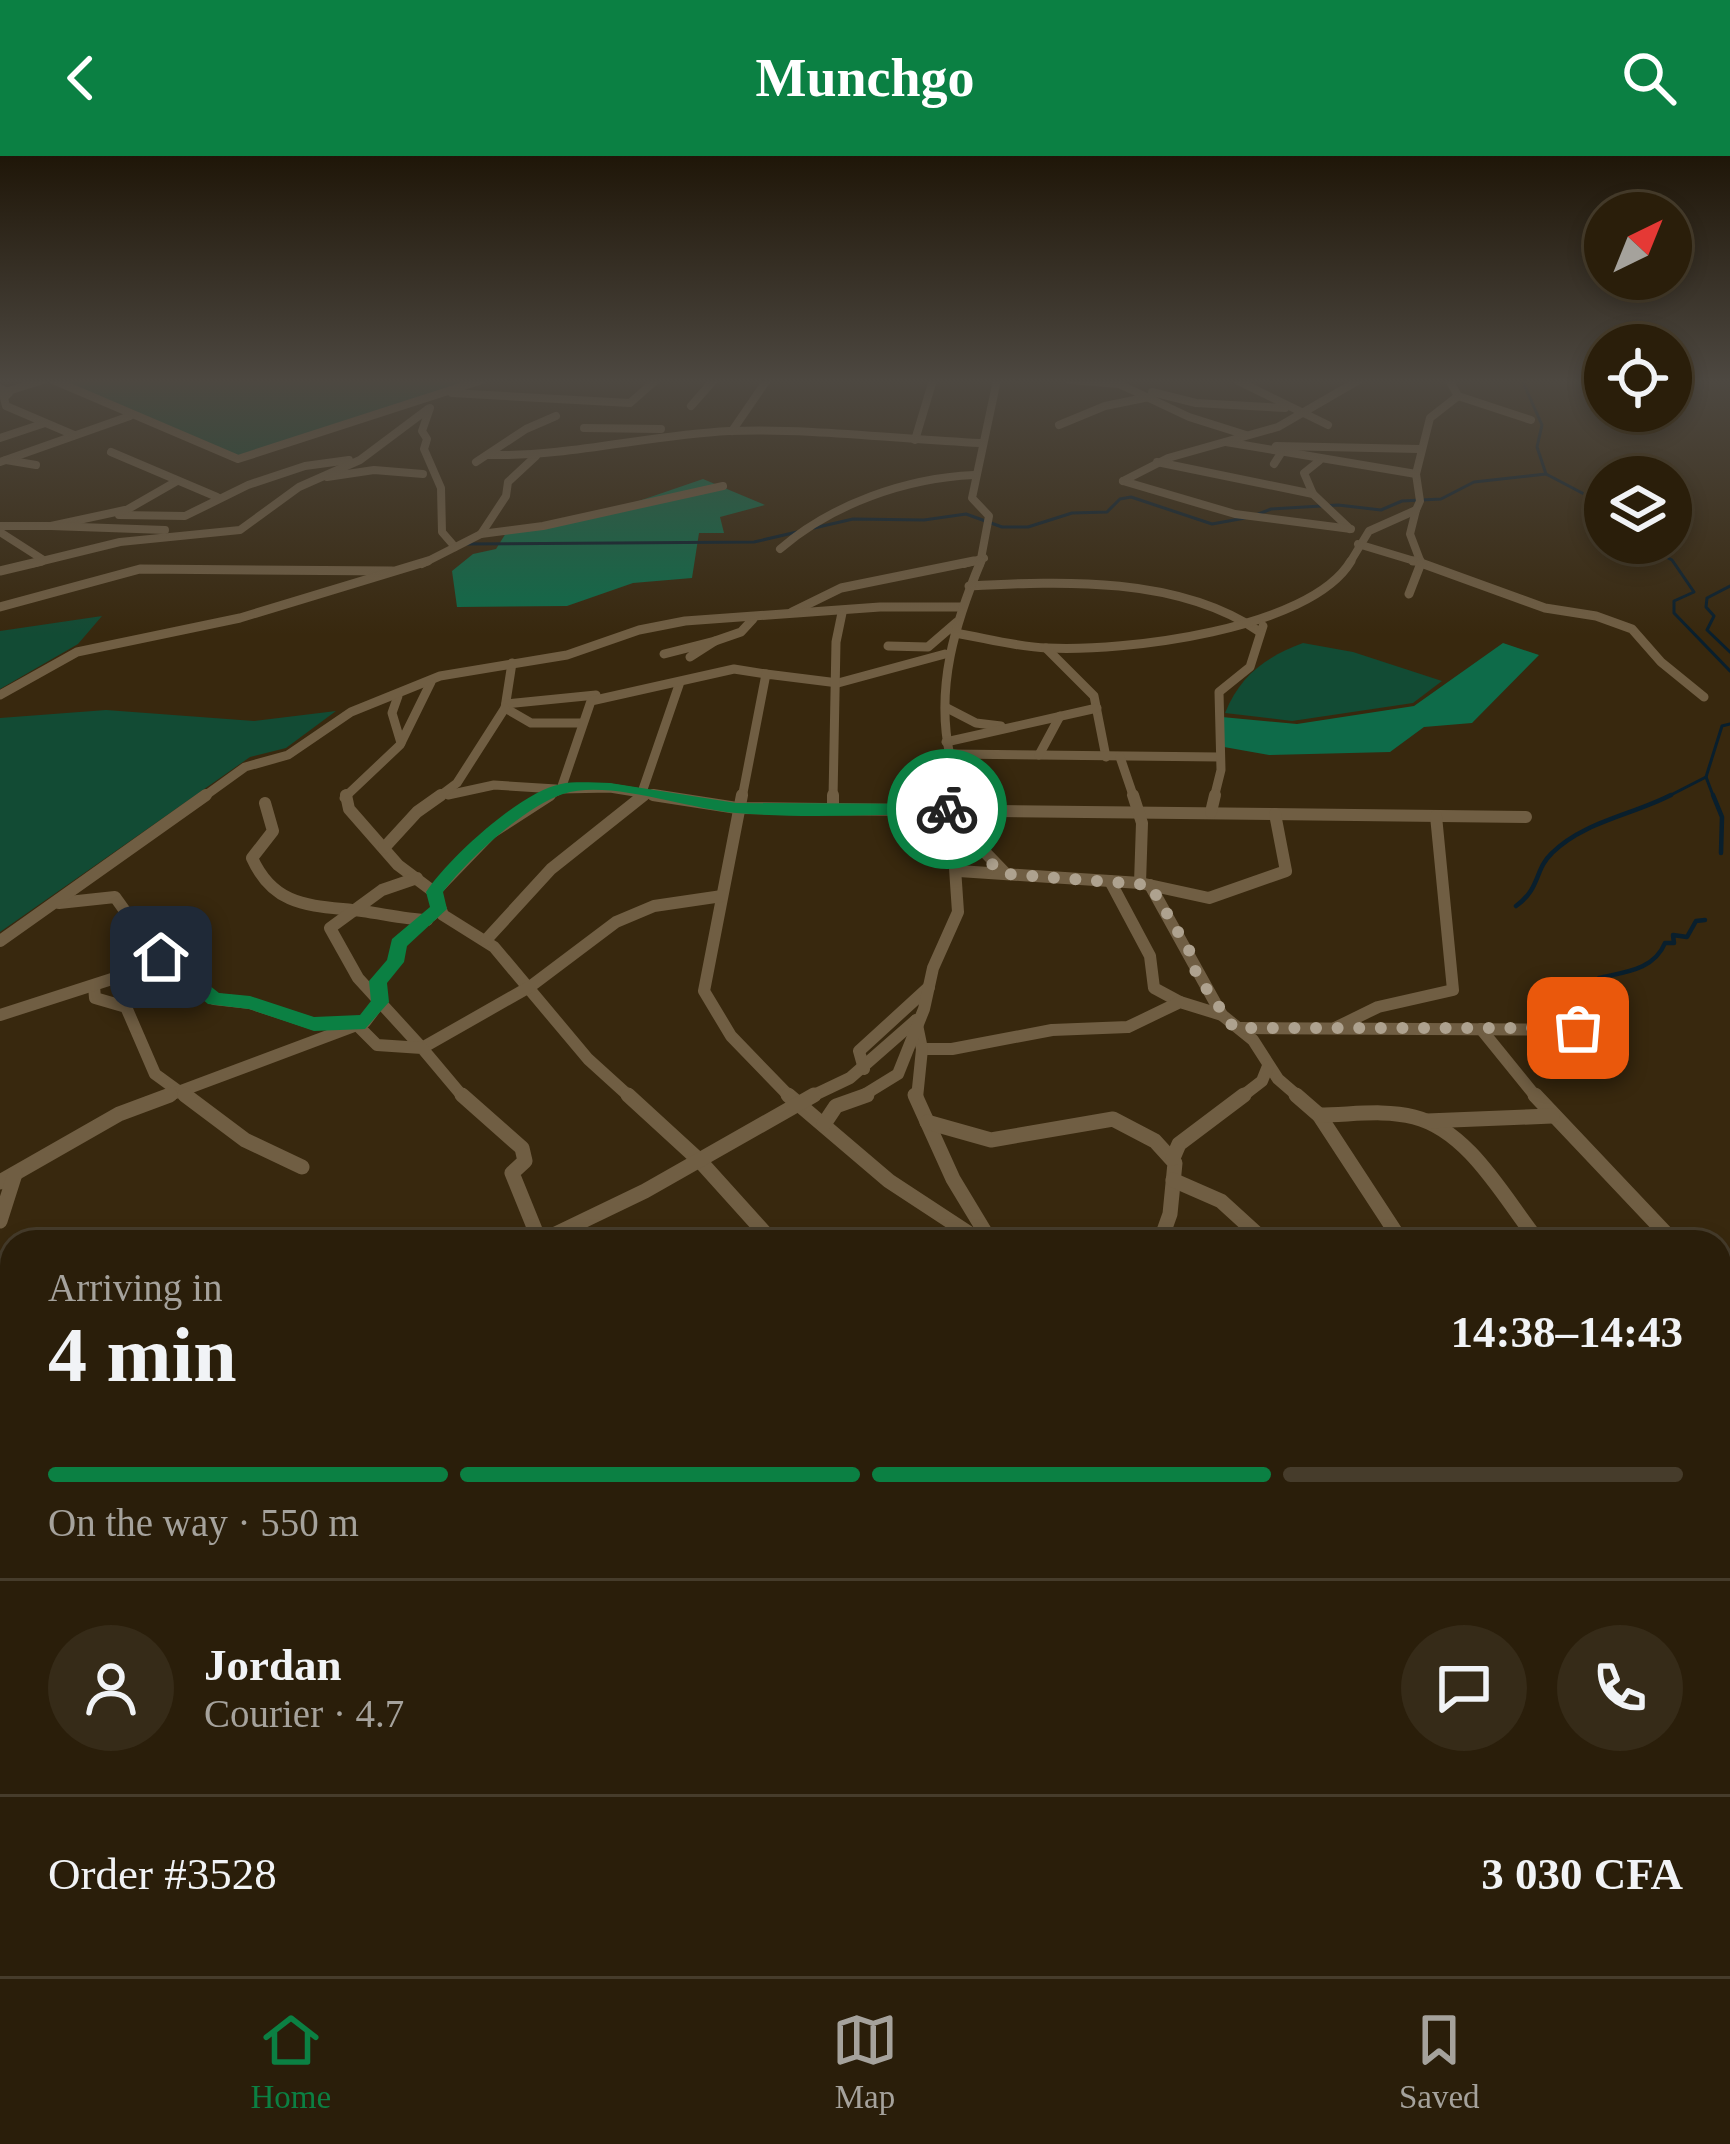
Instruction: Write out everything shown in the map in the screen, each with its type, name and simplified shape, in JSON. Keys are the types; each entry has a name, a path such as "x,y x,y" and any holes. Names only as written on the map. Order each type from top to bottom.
{"street":[{"path":"140,465 217,497"},
{"path":"177,481 119,515 177,518 217,497 275,477 286,467 300,465"},
{"path":"0,571 42,559 187,534 240,530 299,487 349,465"},
{"path":"352,474 358,465"},
{"path":"369,465 376,471"},
{"path":"431,465 442,488 442,532 455,547"},
{"path":"482,534 506,496 508,482 526,465"},
{"path":"824,1124 836,1106 892,1080 958,912 954,809 943,766 945,654 991,540 989,516 972,498 976,465"},
{"path":"1152,465 1123,481 1193,507 1351,530"},
{"path":"1171,465 1313,494"},
{"path":"1313,465 1304,473 1313,494 1361,539 1545,608 1596,616 1632,629 1661,662 1704,697"},
{"path":"1353,465 1416,474"},
{"path":"1409,594 1421,563 1410,534 1420,501 1417,465"},
{"path":"321,478 376,471 423,474"},
{"path":"780,549 804,526 897,487 952,475 974,476"},
{"path":"275,477 299,487"},
{"path":"0,695 76,652 240,618 409,570 482,534 549,527 662,494 723,486"},
{"path":"51,526 131,508"},
{"path":"914,664 928,646 956,628 1046,648 1166,644 1245,620 1322,594 1346,570 1361,539 1415,510"},
{"path":"0,529 51,526 187,534"},
{"path":"0,529 42,559"},
{"path":"782,617 842,588 919,576 984,558"},
{"path":"0,607 140,569 409,570"},
{"path":"969,586 1041,582 1120,586 1231,612 1260,632"},
{"path":"0,941 244,767 288,755 351,712 458,671 567,655 673,622 961,607"},
{"path":"1211,812 1221,770 1219,692 1250,667 1260,632 1274,610"},
{"path":"833,807 836,642 842,613"},
{"path":"664,654 741,632 753,619"},
{"path":"690,656 715,641"},
{"path":"900,668 887,644 928,646"},
{"path":"1046,648 1084,684 1097,708 1106,757"},
{"path":"506,706 608,694 734,669 838,682 945,654"},
{"path":"384,848 417,812 442,796 479,753 506,706 512,663"},
{"path":"766,674 736,808 704,991 707,1003 731,1040 887,1180 967,1230"},
{"path":"430,682 401,743 344,797 398,865 434,892"},
{"path":"486,940 551,869 645,794 680,682"},
{"path":"0,1221 12,1195 8,1178 106,1121 362,1024 379,1005 378,981 395,962 399,944 433,915 434,892 461,859 524,809 561,789 591,701 608,694"},
{"path":"398,696 392,713 401,743"},
{"path":"506,706 525,723 582,723"},
{"path":"947,708 976,723 1006,726"},
{"path":"946,744 1097,708"},
{"path":"1039,755 1060,716"},
{"path":"946,744 1039,755 1219,757"},
{"path":"1120,757 1143,831 1145,884 1222,1015 1253,1040 1268,1066 1319,1115 1394,1230"},
{"path":"442,796 494,784 603,787 736,808 1526,817"},
{"path":"265,803 273,831 252,858 257,874 272,891 317,912 353,910 392,920 433,915 486,940 531,986 588,1059 700,1161 762,1230"},
{"path":"974,810 974,838 988,861 1006,874"},
{"path":"959,872 1145,884 1218,897 1284,872 1285,851 1275,814"},
{"path":"1331,1030 1378,1007 1445,996 1453,990 1436,816"},
{"path":"956,838 974,838"},
{"path":"391,887 398,865"},
{"path":"417,878 391,887 330,928 336,948 379,1005 470,1105 522,1148 525,1161 512,1173 535,1230"},
{"path":"1110,881 1150,956 1154,988 1222,1015"},
{"path":"362,1024 377,1045 422,1048 531,986 616,922 654,906 722,896"},
{"path":"57,904 115,897 161,957 214,999 250,1003 314,1024 362,1024"},
{"path":"0,1015 94,986 161,957"},
{"path":"94,986 95,998 126,1007 155,1074 278,1160 302,1167"},
{"path":"864,1070 859,1051 929,987"},
{"path":"922,1049 952,1049 1052,1030 1128,1027 1180,1002"},
{"path":"916,1020 922,1049 913,1081 927,1122 980,1230"},
{"path":"576,1230 799,1102 864,1070 916,1020"},
{"path":"1234,1028 1602,1030"},
{"path":"1480,1029 1552,1116 1662,1230"},
{"path":"1166,1230 1173,1158 1179,1144 1262,1081 1268,1066"},
{"path":"1319,1115 1412,1116 1427,1121 1464,1148 1529,1230"},
{"path":"1427,1121 1552,1116"},
{"path":"927,1122 991,1140 1113,1119 1144,1134 1173,1158"},
{"path":"1173,1180 1221,1201 1253,1230"}],"green space":[{"path":"703,479 765,505 720,517 724,533 699,533 692,578 633,583 567,606 457,607 452,571 473,554 496,549 506,533 598,515"},
{"path":"102,616 78,644 0,689 0,631"},
{"path":"1303,643 1353,652 1442,681 1413,703 1292,721 1225,713 1255,669"},
{"path":"1503,643 1539,655 1472,723 1424,727 1390,752 1269,755 1224,747 1222,717 1297,724 1414,706"},
{"path":"106,710 254,721 336,711 286,748 250,757 0,932 0,718"}],"waterway":[{"path":"1543,465 1546,474"},
{"path":"1256,515 1271,509 1338,505 1381,510 1402,501 1441,499 1474,482 1546,474"},
{"path":"1546,474 1584,494"},
{"path":"814,528 853,519 924,520 966,514 1002,527 1028,527 1072,513 1107,512 1120,499 1131,497 1212,524 1245,518"},
{"path":"463,544 754,542 797,532"},
{"path":"1675,564 1694,592 1674,601 1674,613 1730,671"},
{"path":"1730,586 1707,598 1706,607 1714,616 1707,630 1730,652"},
{"path":"1706,777 1722,726 1730,724"},
{"path":"1670,795 1706,777"},
{"path":"1706,777 1714,798"},
{"path":"1516,906 1530,893 1546,859 1564,842 1670,795"},
{"path":"1665,798 1670,795"},
{"path":"1713,795 1722,817 1721,853"},
{"path":"1599,978 1646,964 1665,943 1674,943 1673,935 1687,937 1696,921 1705,920"}],"way so far":[{"path":"947,809 954,809 956,838 974,838 988,861 1006,874 1150,885 1193,957 1196,974 1234,1028 1578,1028"}],"route":[{"path":"161,957 214,999 250,1003 314,1024 365,1022 380,1002 378,981 395,962 402,939 439,909 434,892 452,868 524,809 561,789 610,788 736,808 947,809"}]}
